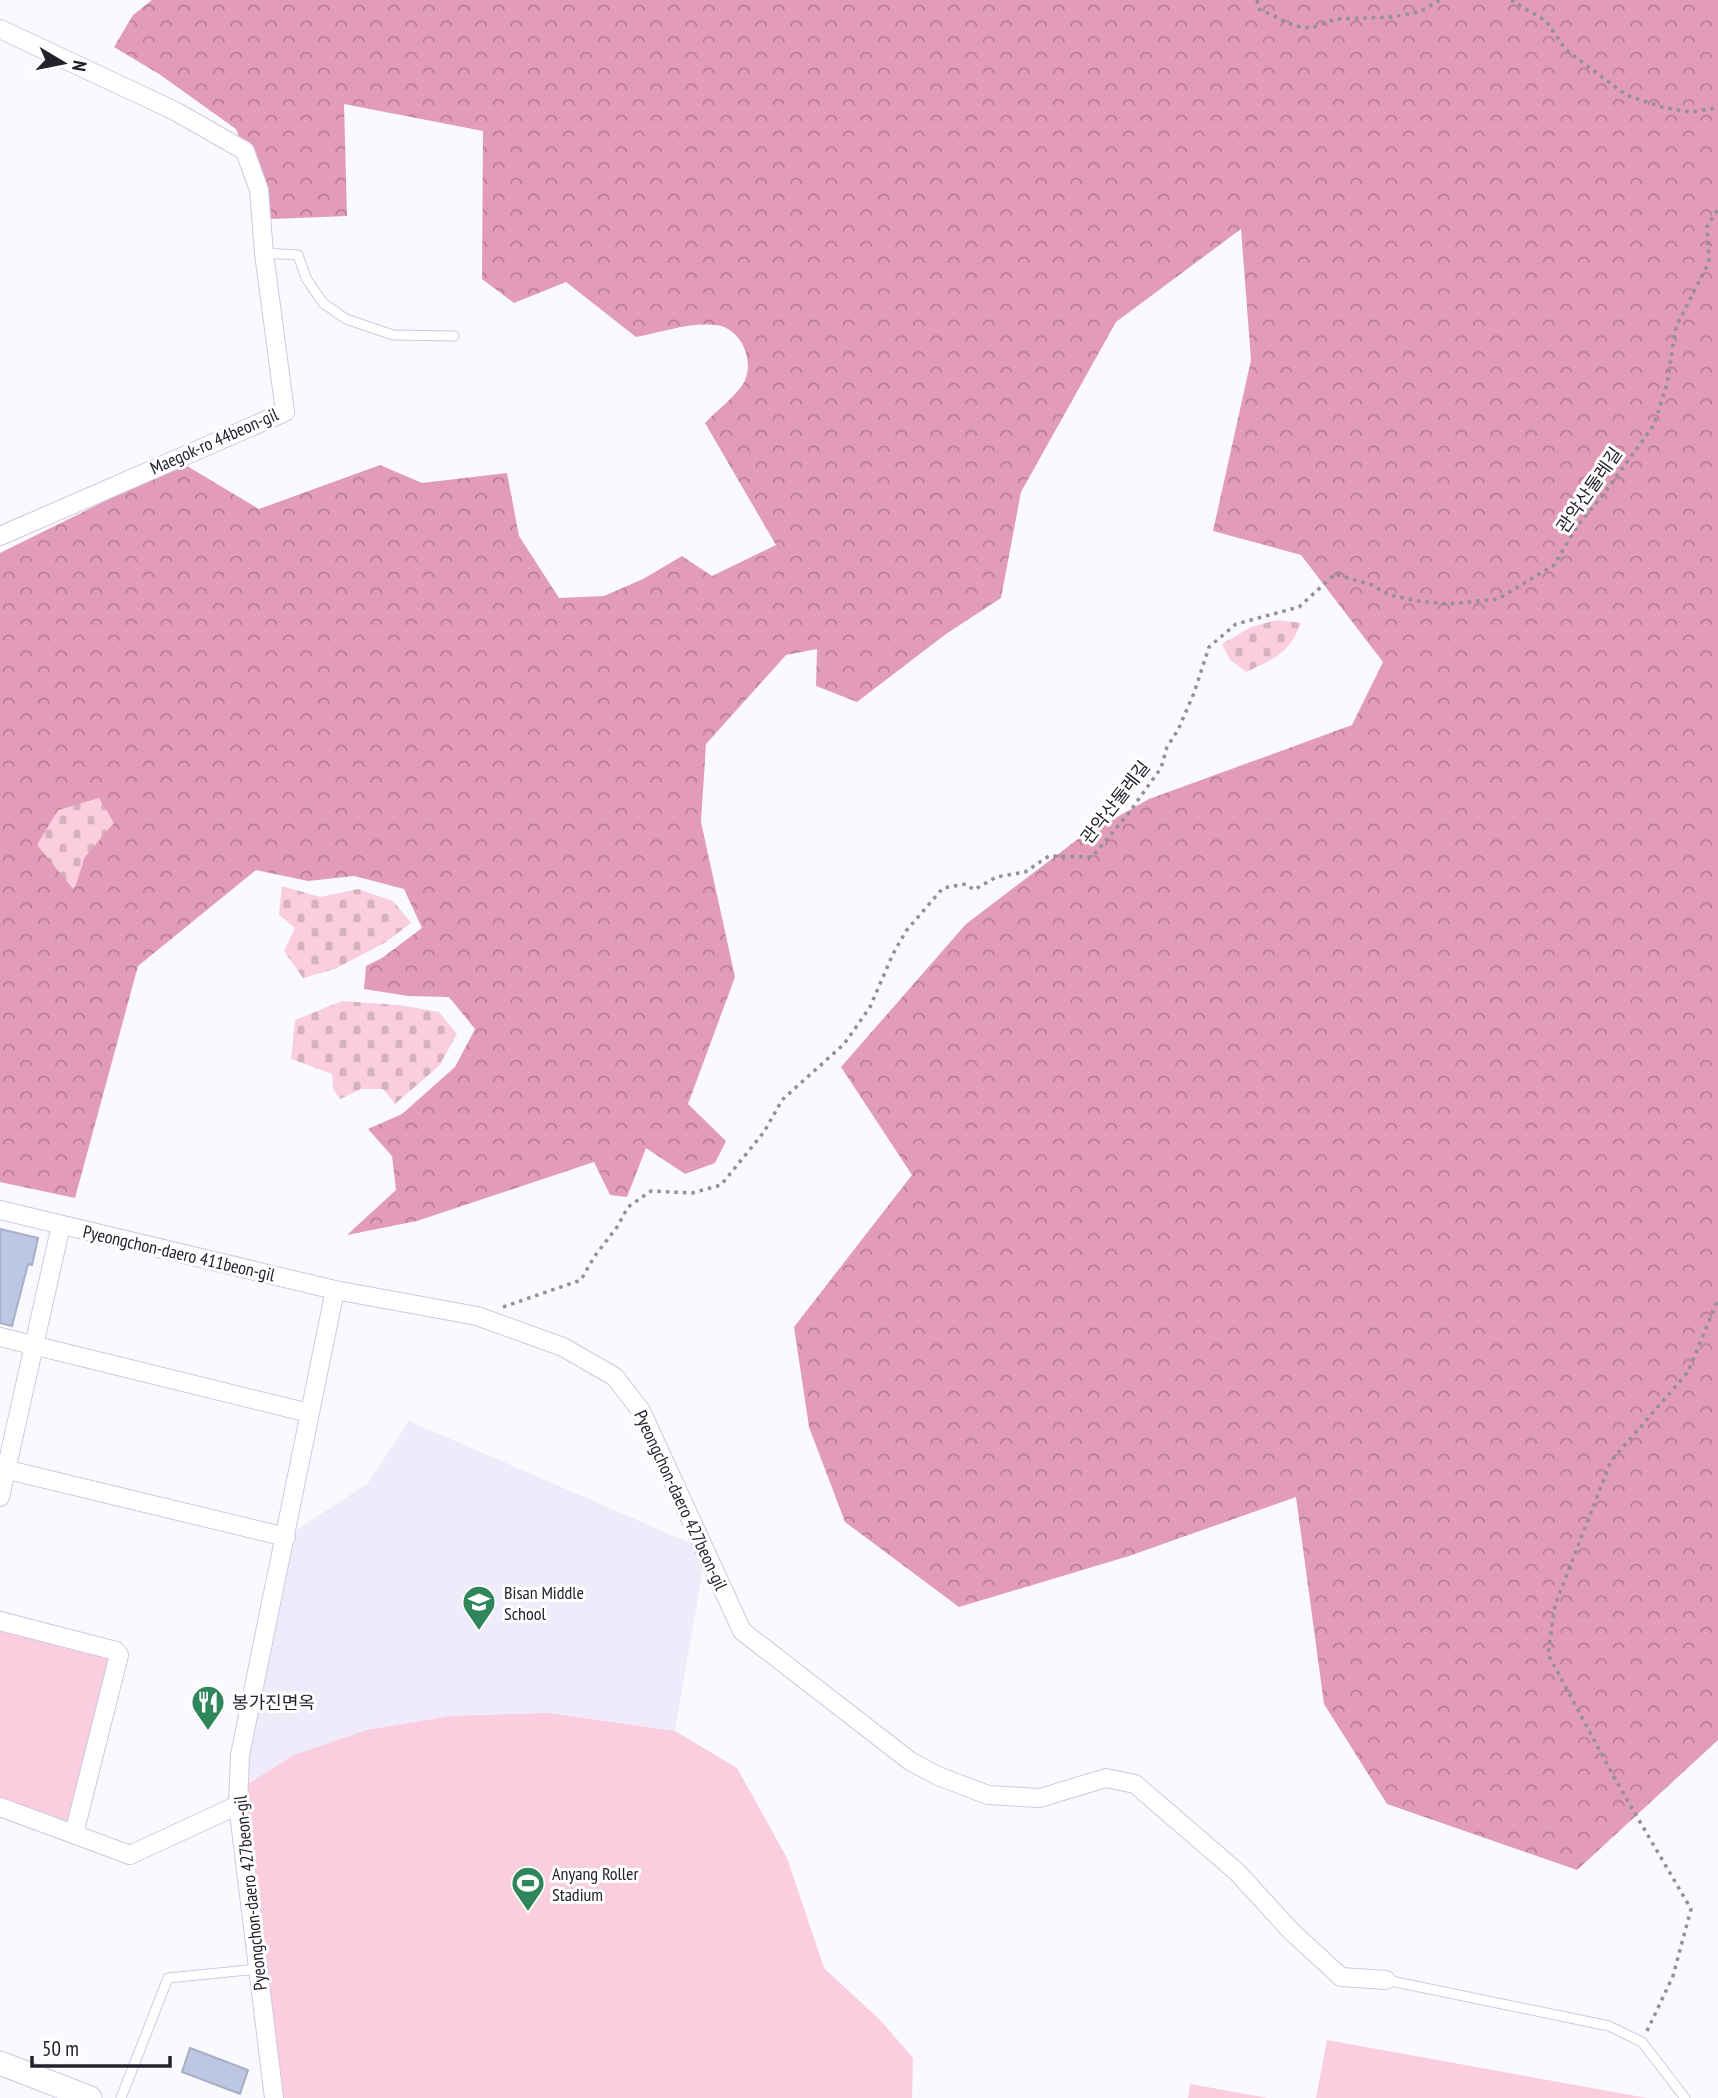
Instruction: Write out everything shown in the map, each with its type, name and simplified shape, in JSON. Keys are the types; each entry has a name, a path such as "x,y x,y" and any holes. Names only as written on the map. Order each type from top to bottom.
{"street":[{"name":"Maegok-ro 44beon-gil","path":"0,29 175,111 245,151 259,190 264,253 285,412 0,536"},
{"path":"0,1210 61,1225"},
{"name":"Pyeongchon-daero 411beon-gil","path":"0,1497 3,1469 61,1225 335,1290"},
{"name":"Pyeongchon-daero 427beon-gil","path":"274,2098 238,1805 240,1755 335,1290 477,1316 563,1347 615,1377 641,1411 742,1630 910,1761 939,1776 988,1794 1040,1798 1105,1779 1135,1784 1237,1872 1291,1931 1341,1978 1386,1980"},
{"path":"0,1337 309,1413"},
{"path":"3,1469 286,1537"},
{"path":"0,1621 119,1654 74,1835"},
{"path":"0,1807 130,1855 238,1805"},
{"path":"0,2063 90,2098"}],"lane":[{"path":"264,253 298,255 306,278 323,303 346,319 393,335 454,337"},
{"path":"121,2098 168,1978 258,1969"},
{"path":"1386,1980 1609,2025 1642,2042 1685,2098"}],"path":[{"path":"1257,0 1259,9 1295,26 1311,28 1336,19 1392,17 1419,12 1440,0"},
{"path":"1511,0 1546,21 1566,50 1626,95 1665,108 1690,112 1718,108"},
{"name":"관악산둘레길","path":"477,1316 581,1280 628,1206 651,1191 692,1193 721,1185 764,1132 782,1100 844,1044 870,1007 906,931 943,888 966,884 974,890 996,877 1025,872 1049,856 1092,857 1128,814 1161,768 1167,747 1178,730 1194,693 1209,647 1236,624 1299,607 1335,574 1372,585 1389,595 1448,604 1498,599 1554,565 1578,525 1654,425 1667,384 1676,327 1709,262 1707,227 1718,209"},
{"path":"1642,2042 1673,1976 1691,1909 1615,1779 1548,1654 1550,1634 1556,1605 1611,1461 1688,1372 1718,1299"}],"shaded area":[{"name":"Bisan Middle School","path":"409,1421 706,1550 675,1731 549,1713 234,1793 286,1537 368,1483"}],"green space":[{"path":"152,0 1718,0 1718,1740 1577,1870 1387,1804 1324,1704 1296,1497 1129,1556 959,1607 845,1522 809,1427 794,1327 912,1175 841,1067 966,924 1078,839 1149,799 1352,725 1383,662 1301,555 1213,531 1251,360 1241,229 1116,322 1021,492 1001,598 946,634 857,702 816,686 817,649 786,655 706,744 701,822 735,977 688,1104 726,1141 715,1163 685,1174 646,1148 627,1197 610,1195 594,1162 417,1221 347,1235 396,1190 392,1156 368,1129 402,1114 455,1067 475,1029 449,997 408,996 364,989 366,966 382,958 422,928 404,889 354,876 308,881 256,870 138,966 75,1198 0,1182 0,553 182,463 259,509 380,465 422,483 507,473 519,536 559,598 604,596 643,579 682,556 712,576 776,545 705,423 735,394 747,376 747,357 739,339 733,333 716,325 696,325 636,337 566,282 514,303 482,279 483,131 344,104 347,216 271,219 236,129 159,74 114,47 133,15"},
{"path":"1277,620 1301,623 1292,641 1280,654 1246,672 1230,660 1222,644 1251,627"},
{"path":"99,798 114,823 85,857 74,890 37,845 58,810"},
{"path":"282,886 320,897 358,889 393,901 411,923 386,942 335,969 303,978 284,951 295,928 279,915"},
{"path":"342,1001 399,1005 439,1012 457,1034 439,1066 395,1104 383,1089 361,1089 340,1099 333,1089 332,1074 291,1059 295,1020"},
{"path":"0,1626 112,1656 70,1826 0,1801"},
{"name":"Anyang Roller Stadium","path":"549,1713 675,1731 737,1768 787,1858 824,1968 881,2021 913,2058 912,2098 274,2098 234,1793 294,1755 367,1730 452,1716"},
{"path":"1327,2040 1647,2098 1316,2098"},
{"path":"1190,2084 1268,2098 1188,2098"}],"building":[{"path":"0,1229 38,1238 32,1265 28,1264 12,1326 0,1323"},
{"path":"190,2048 248,2070 240,2094 182,2072"}],"place":[{"name":"Bisan Middle School","path":"479,1632"},
{"name":"봉가진면옥","path":"208,1732"},
{"name":"Anyang Roller Stadium","path":"528,1913"}]}
